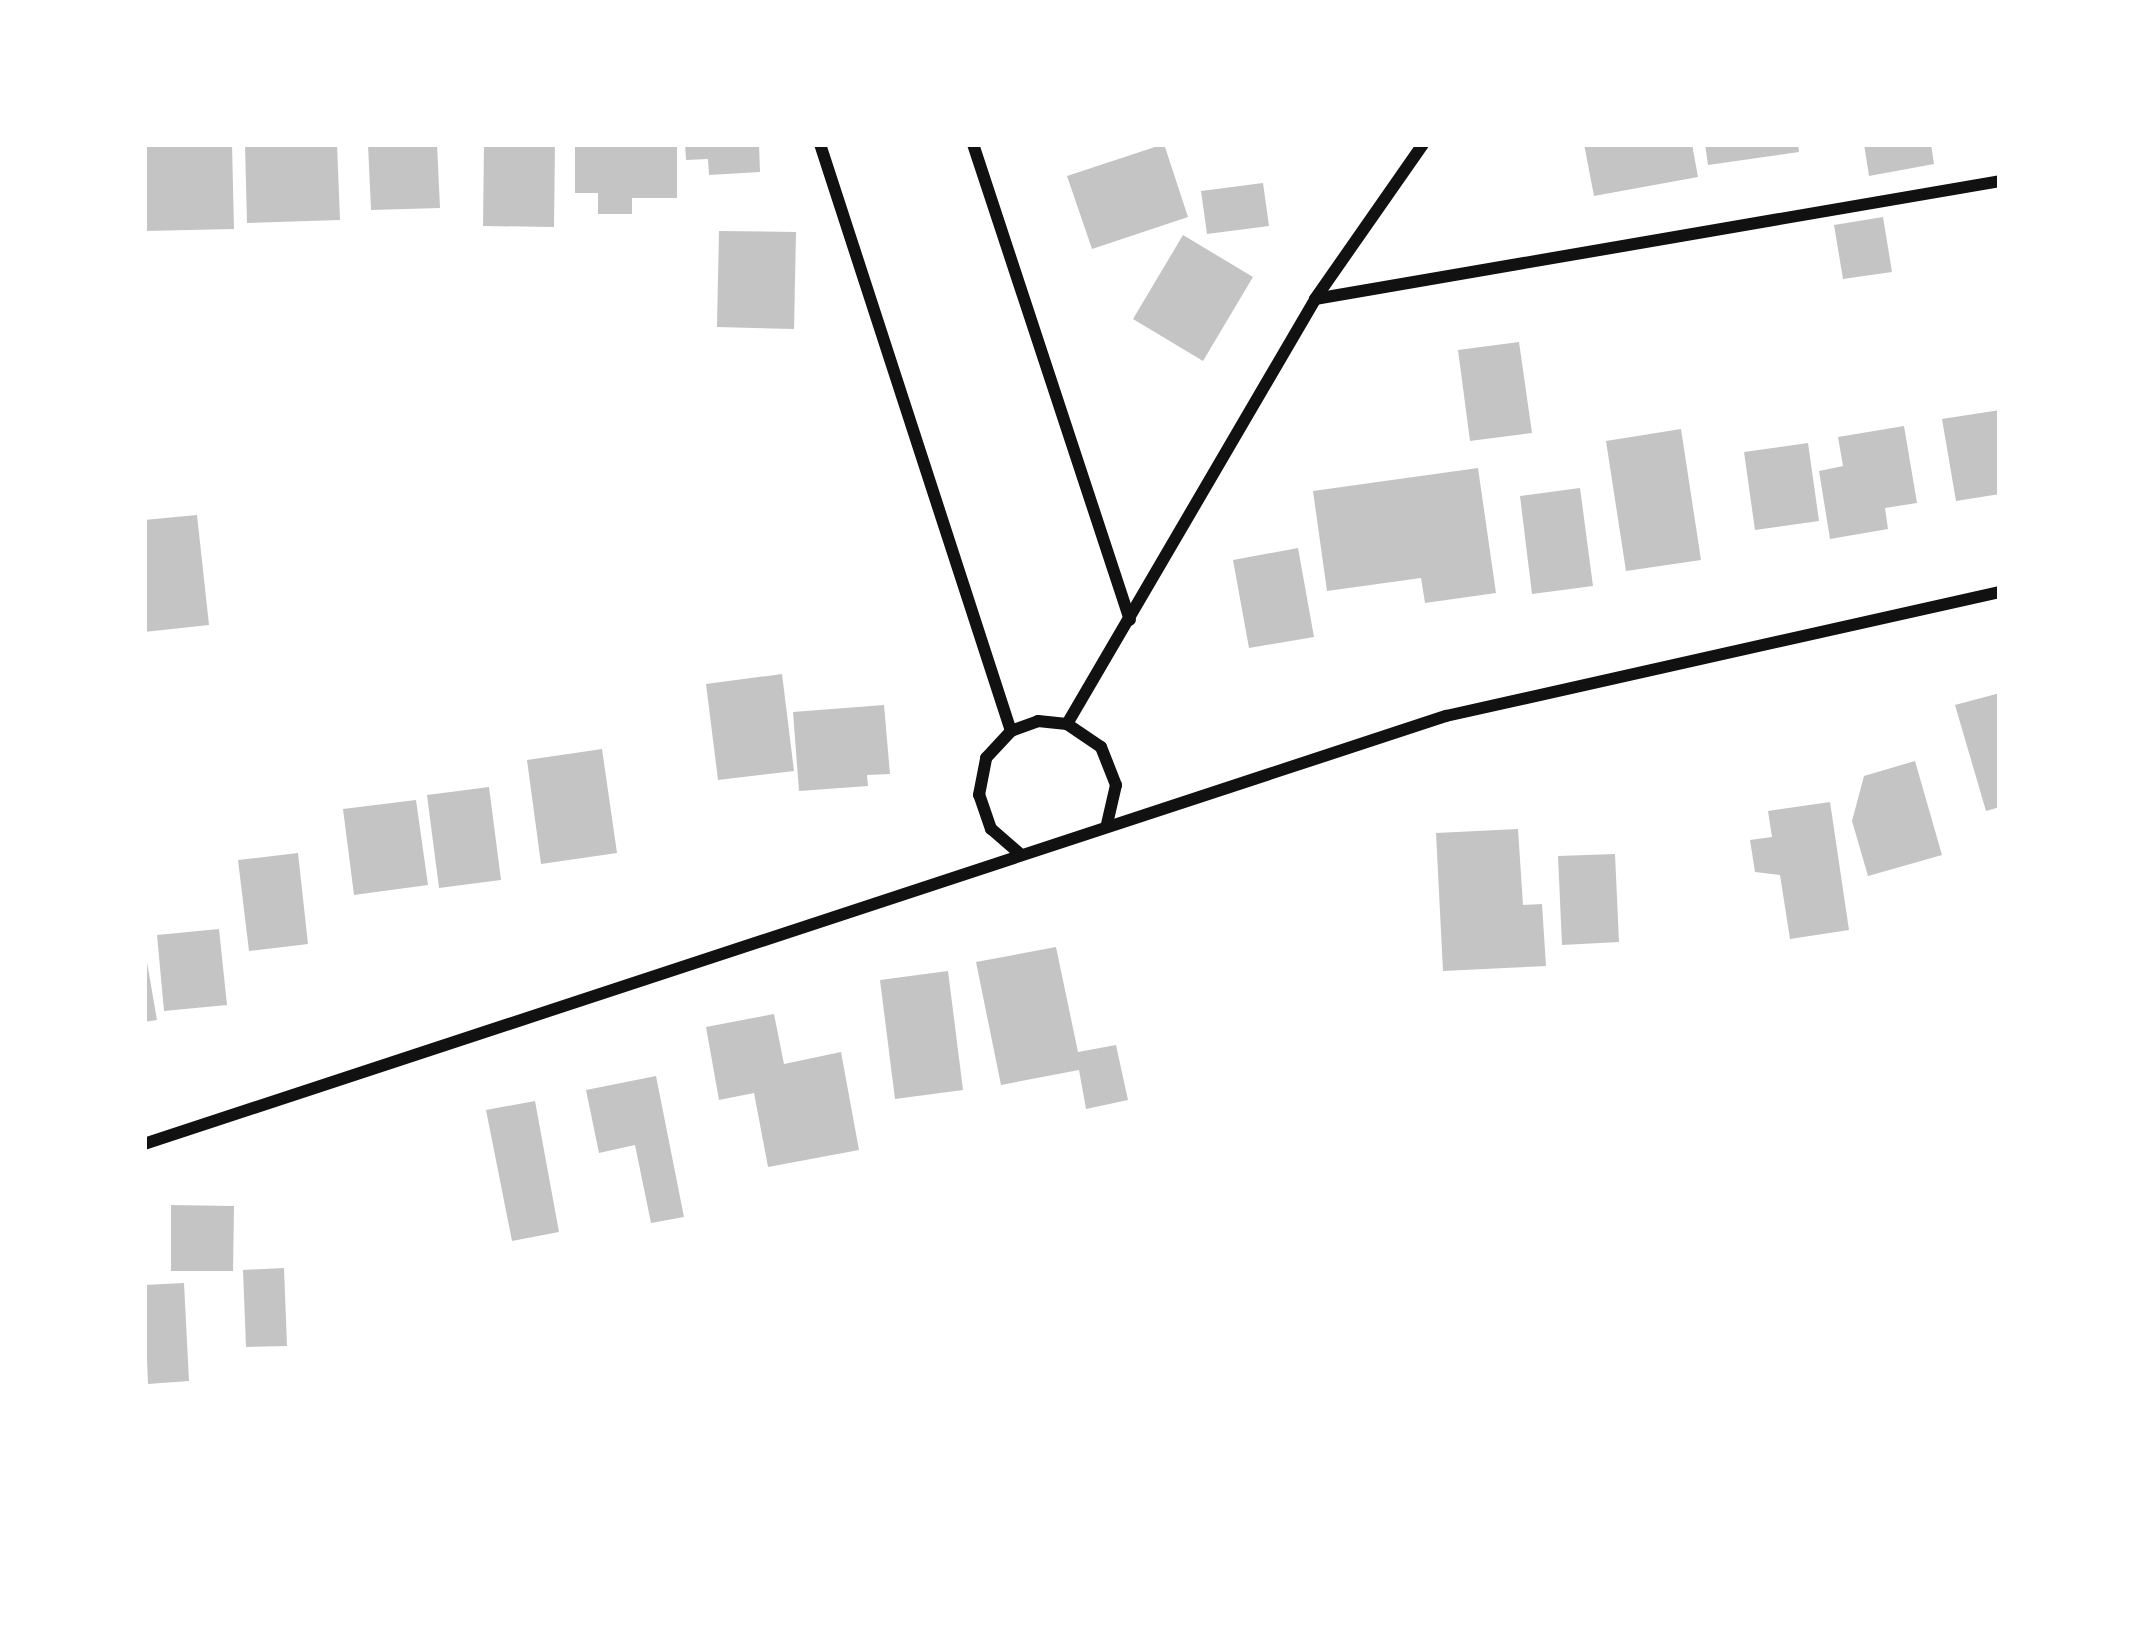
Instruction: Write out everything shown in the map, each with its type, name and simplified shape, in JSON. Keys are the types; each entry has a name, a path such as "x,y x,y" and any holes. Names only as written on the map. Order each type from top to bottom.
{"street":[{"path":"820,144 1011,731"},
{"path":"973,144 1130,620"},
{"path":"1067,724 1315,298 1423,144"},
{"path":"1315,298 2000,181"},
{"path":"144,1144 1446,716 2000,592"},
{"path":"1019,853 991,830 979,794 986,758 1011,731 1038,722 1067,724 1101,747 1116,784 1107,824"}],"building":[{"path":"144,144 232,144 234,229 144,231"},
{"path":"245,144 337,144 340,220 247,223"},
{"path":"368,144 437,144 440,208 371,210"},
{"path":"484,144 555,144 554,227 483,226"},
{"path":"575,144 677,144 677,198 632,198 632,214 598,214 598,193 575,193"},
{"path":"685,144 759,144 760,172 709,175 708,159 686,160"},
{"path":"1164,144 1188,217 1092,249 1067,176"},
{"path":"1584,144 1692,144 1698,177 1594,196"},
{"path":"1705,144 1798,144 1799,152 1708,165"},
{"path":"1864,144 1931,144 1934,164 1869,176"},
{"path":"1263,183 1269,226 1207,234 1201,191"},
{"path":"1883,217 1892,272 1843,279 1834,225"},
{"path":"719,231 796,232 794,329 717,327"},
{"path":"1183,235 1253,277 1203,361 1133,319"},
{"path":"1519,342 1532,433 1470,441 1458,350"},
{"path":"2000,410 2000,494 1956,501 1942,419"},
{"path":"1904,426 1917,503 1885,508 1888,529 1830,539 1819,471 1843,466 1838,437"},
{"path":"1681,429 1701,560 1626,571 1606,441"},
{"path":"1808,443 1819,521 1755,530 1744,452"},
{"path":"1478,468 1496,593 1425,603 1421,578 1327,591 1313,491"},
{"path":"1580,488 1593,586 1532,594 1520,496"},
{"path":"197,515 209,625 144,632 144,520"},
{"path":"1298,548 1314,637 1249,648 1233,560"},
{"path":"782,674 794,771 718,780 706,684"},
{"path":"2000,693 2000,807 1986,811 1955,705"},
{"path":"884,705 890,774 867,775 868,786 799,791 793,712"},
{"path":"602,749 617,853 541,864 527,760"},
{"path":"1915,761 1942,855 1868,876 1852,821 1864,776"},
{"path":"489,787 501,880 439,888 427,795"},
{"path":"416,800 428,885 354,895 343,809"},
{"path":"1830,802 1849,930 1790,939 1780,875 1755,872 1750,840 1772,837 1768,811"},
{"path":"1518,829 1523,905 1542,904 1546,966 1443,971 1436,833"},
{"path":"298,853 308,944 249,951 238,860"},
{"path":"1615,854 1619,942 1562,945 1558,856"},
{"path":"219,929 227,1005 164,1011 157,935"},
{"path":"144,945 157,1020 144,1022"},
{"path":"1056,947 1078,1052 1116,1045 1128,1100 1086,1109 1079,1070 1001,1085 976,962"},
{"path":"948,971 963,1090 895,1099 880,980"},
{"path":"774,1014 784,1064 841,1052 859,1150 768,1167 754,1093 719,1100 706,1027"},
{"path":"656,1076 684,1217 651,1223 635,1145 599,1153 586,1090"},
{"path":"535,1101 559,1232 512,1241 486,1110"},
{"path":"171,1205 234,1206 233,1271 171,1271"},
{"path":"284,1268 287,1346 246,1347 243,1270"},
{"path":"184,1283 189,1381 148,1384 144,1285"}]}
